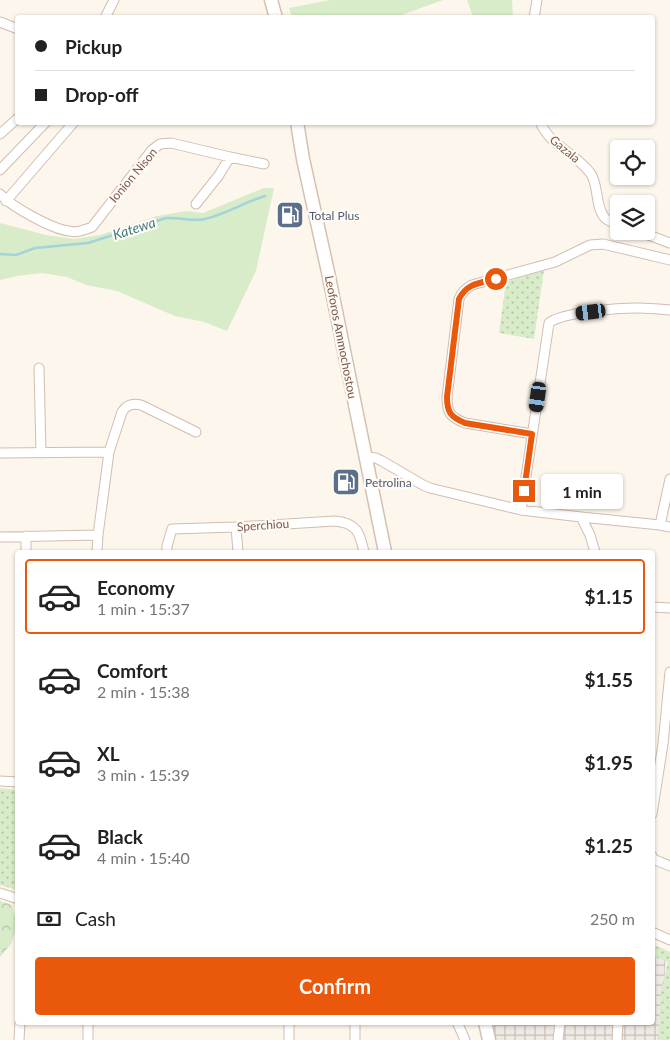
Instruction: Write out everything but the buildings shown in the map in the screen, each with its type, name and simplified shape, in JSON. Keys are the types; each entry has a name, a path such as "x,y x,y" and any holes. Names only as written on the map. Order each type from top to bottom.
{"main road":[{"path":"271,0 275,15"},
{"name":"Leoforos Ammochostou","path":"297,125 385,550"},
{"path":"486,1025 488,1040"}],"street":[{"path":"106,15 114,0"},
{"path":"534,15 537,0"},
{"path":"0,22 15,28"},
{"path":"0,134 15,121"},
{"path":"0,170 43,125"},
{"path":"3,197 71,125"},
{"name":"Gazala","path":"541,125 553,140 586,166 594,178 600,209 606,218 610,220"},
{"name":"Ionion Nison","path":"3,197 53,227 70,232 78,232 92,227 152,150 165,143 264,164"},
{"path":"196,204 219,175 230,157"},
{"path":"655,237 670,243"},
{"path":"532,434 465,423 455,419 450,413 447,406 447,397 459,299 462,293 472,285 555,262 594,244 603,244 670,260"},
{"path":"521,510 549,323 572,315 603,310 639,308 670,310"},
{"path":"39,368 40,453"},
{"path":"97,550 109,452 124,408 132,404 141,405 196,432"},
{"path":"0,453 109,452"},
{"path":"366,457 376,458 423,485 439,491 521,510 581,518 670,526"},
{"path":"660,524 670,479"},
{"path":"581,518 590,535 594,550"},
{"name":"Sperchiou","path":"167,550 166,546 172,529 236,527 336,520 354,526 360,537 363,550"},
{"path":"236,527 238,550"},
{"path":"0,537 98,535"},
{"path":"26,536 26,550"},
{"path":"655,607 670,608"},
{"path":"655,795 663,744 670,672"},
{"path":"0,781 15,782"},
{"path":"655,859 670,866"},
{"path":"0,893 15,898"},
{"path":"655,933 670,940"},
{"path":"20,1025 20,1040"},
{"path":"88,1025 88,1040"},
{"path":"289,1025 289,1040"},
{"path":"355,1025 356,1040"},
{"path":"458,1025 465,1040"},
{"path":"558,1040 560,1025"},
{"path":"617,1040 618,1025"}],"shaded area":[{"path":"655,951 666,952 661,1040 486,1040 483,1025 655,1025"}],"green space":[{"path":"330,0 443,0 402,15 291,15 289,8"},
{"path":"467,0 512,0 513,15 472,15"},
{"path":"264,188 274,188 256,271 227,331 204,322 175,316 117,291 86,285 67,277 43,273 0,280 0,223 46,235 74,239 100,235 157,216 187,211 203,213"},
{"path":"544,270 534,339 499,333 506,282"},
{"path":"0,788 15,790 15,889 0,885"},
{"path":"0,901 12,905 15,918 15,933 11,944 0,957"},
{"path":"655,945 670,952 670,1040 658,1040 661,990 668,962 655,957"}],"waterway":[{"name":"Katewa","path":"0,254 16,255 35,248 88,243 166,218 205,219 265,196"}],"place":[{"name":"Total Plus","path":"290,215"},
{"name":"Petrolina","path":"346,482"}],"route":[{"path":"496,279 466,288 459,299 447,406 455,419 465,423 532,434 524,491"}]}
